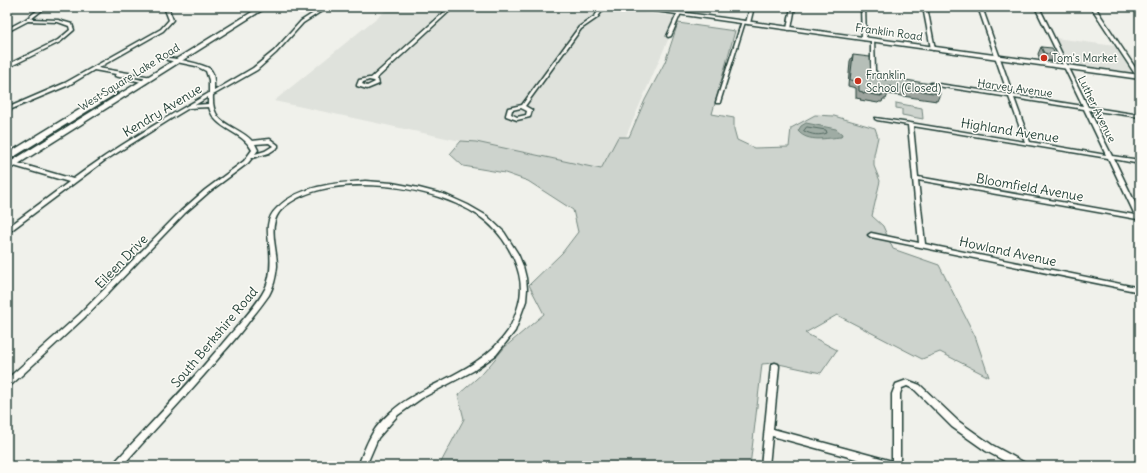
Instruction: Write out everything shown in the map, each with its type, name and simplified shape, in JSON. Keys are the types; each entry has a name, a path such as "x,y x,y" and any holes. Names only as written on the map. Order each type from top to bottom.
{"highway":[{"name":"West Square Lake Road","path":"142,79 168,59 253,7"},
{"name":"West Square Lake Road","path":"8,163 142,79 177,61 264,7"}],"street":[{"path":"7,31 27,20 44,7"},
{"path":"7,110 54,90 93,70 165,28 171,20 166,7"},
{"name":"Kendry Avenue","path":"7,231 118,149 258,66 275,52 302,22 326,7"},
{"path":"373,79 452,7"},
{"path":"524,106 578,30 597,15 603,7"},
{"name":"Franklin Road","path":"634,7 1139,77"},
{"path":"718,102 752,7"},
{"path":"790,29 793,7"},
{"path":"863,7 864,39"},
{"path":"925,7 933,49"},
{"path":"980,7 1028,144"},
{"name":"Luther Avenue","path":"1037,7 1140,219"},
{"path":"1093,7 1139,77"},
{"path":"669,36 679,13"},
{"path":"7,67 59,41 72,30 71,25 63,21 27,20"},
{"path":"872,40 873,71 877,75 900,80"},
{"path":"168,59 197,65 208,70 212,79 210,105 220,123 252,143 254,150 252,156"},
{"path":"93,70 115,74 118,76 142,79"},
{"name":"Harvey Avenue","path":"923,83 1140,116"},
{"path":"186,108 210,105"},
{"name":"Highland Avenue","path":"877,119 1140,162"},
{"path":"910,124 922,245"},
{"name":"Eileen Drive","path":"7,384 78,320 193,202 252,156 275,148 276,144 270,142 252,143"},
{"path":"8,163 73,181"},
{"name":"Bloomfield Avenue","path":"915,178 1140,219"},
{"name":"South Berkshire Road","path":"117,466 208,365 271,286 274,273 270,233 271,224 275,214 289,202 308,191 328,186 354,183 382,184 418,190 447,199 471,209 488,220 499,230 519,264 524,282 523,302 513,328 499,348 480,363 419,394 394,412 383,424 372,440 362,466"},
{"name":"Howland Avenue","path":"871,235 1140,290"},
{"path":"764,466 775,366"},
{"path":"768,431 896,466 896,394 899,386 905,383 917,387 943,414 970,435 1022,466"}],"shaded area":[{"path":"390,7 609,7 678,17 610,173 274,101"},
{"path":"678,23 735,31 712,114 734,118 734,129 737,140 754,148 789,147 791,128 815,115 834,116 875,128 878,137 874,155 874,166 880,181 872,216 883,226 893,249 939,265 975,336 989,377 940,352 922,359 837,315 805,333 837,350 821,373 774,363 762,364 750,466 439,466 464,419 458,395 484,372 505,347 544,314 529,285 562,253 578,232 573,210 528,181 505,173 463,166 450,154 461,141 476,142 601,169 618,137 629,137 645,100 665,62"},
{"path":"1055,38 1115,46 1133,74 1069,65"},
{"path":"896,103 922,108 923,119 902,115 902,109 896,108"}],"water":[{"path":"806,123 836,129 842,134 841,137 818,139 802,135 798,131 801,126"}],"building":[{"path":"1041,47 1052,48 1055,55 1044,53"},
{"path":"853,55 870,57 871,77 886,80 886,77 938,85 940,94 888,86 888,92 884,91 884,95 881,96 863,93 859,91 859,81 850,80"}],"place":[{"name":"Tom's Market","path":"1044,58"},
{"name":"Franklin School (Closed)","path":"858,81"}]}
